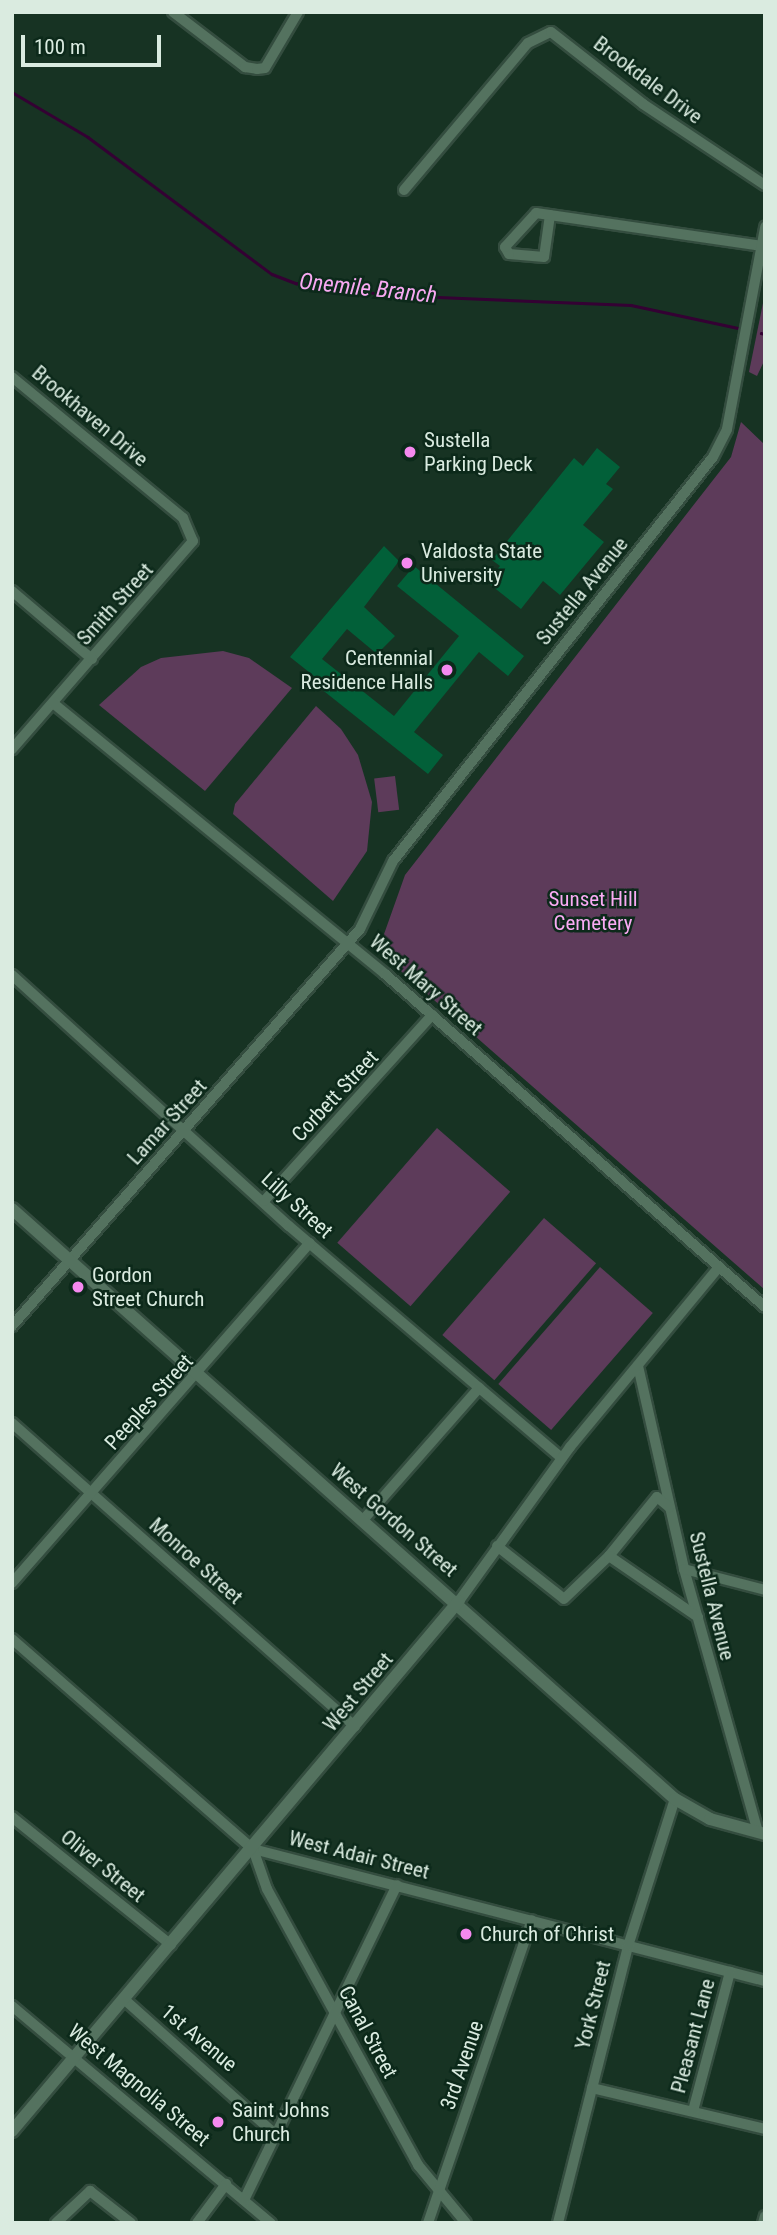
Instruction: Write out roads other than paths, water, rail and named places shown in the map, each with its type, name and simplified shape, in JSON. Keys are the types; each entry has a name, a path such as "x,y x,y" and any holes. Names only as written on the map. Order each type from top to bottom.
{"street":[{"path":"173,12 257,69 265,68 298,12"},
{"name":"Brookdale Drive","path":"404,190 528,43 551,32 643,104 765,185"},
{"path":"550,215 544,257 509,254 505,247 531,214 550,215 667,228 761,246"},
{"name":"Sustella Avenue","path":"348,942 360,929 393,862 426,818 713,457 727,429 765,227"},
{"name":"Brookhaven Drive","path":"12,377 144,485"},
{"name":"Smith Street","path":"12,749 193,541 187,523 144,485"},
{"path":"12,592 92,659"},
{"name":"West Mary Street","path":"53,703 348,942 765,1307"},
{"name":"Lamar Street","path":"12,1326 348,942"},
{"name":"Lilly Street","path":"12,975 310,1243 562,1458"},
{"name":"Corbett Street","path":"264,1201 432,1015"},
{"name":"West Gordon Street","path":"12,1209 458,1601 675,1799 710,1819 761,1833"},
{"name":"Peeples Street","path":"12,1583 200,1374 310,1243"},
{"name":"West Street","path":"12,2131 253,1849 458,1601 562,1458 719,1267"},
{"name":"Sustella Avenue","path":"638,1366 684,1569 761,1833"},
{"path":"363,1520 479,1388"},
{"name":"Monroe Street","path":"12,1423 355,1726"},
{"path":"498,1546 564,1599 610,1556 657,1497 670,1507"},
{"path":"610,1556 698,1617"},
{"path":"684,1569 765,1590"},
{"name":"West Adair Street","path":"12,1639 253,1849 765,1981"},
{"name":"York Street","path":"558,2223 628,1946 675,1799"},
{"name":"Oliver Street","path":"12,1817 170,1945"},
{"name":"Canal Street","path":"253,1849 267,1889 418,2165 466,2223"},
{"path":"244,2200 337,2015 397,1885"},
{"name":"3rd Avenue","path":"428,2223 532,1920"},
{"name":"Pleasant Lane","path":"693,2111 730,1972"},
{"name":"1st Avenue","path":"125,2000 276,2135"},
{"name":"West Magnolia Street","path":"12,2006 271,2223"},
{"path":"593,2088 765,2129"},
{"path":"197,2223 226,2184"},
{"path":"56,2223 90,2191 131,2223"},
{"path":"763,2223 765,2216"}],"waterway":[{"name":"Onemile Branch","path":"12,92 88,137 272,274 296,283 390,295 631,305 738,328"},
{"name":"Onemile Branch","path":"761,333 765,334"}],"place":[{"name":"Sustella Parking Deck","path":"410,452"},
{"name":"Valdosta State University","path":"407,563"},
{"name":"Centennial Residence Halls","path":"447,670"},
{"name":"Gordon Street Church","path":"78,1287"},
{"name":"Church of Christ","path":"466,1934"},
{"name":"Saint Johns Church","path":"218,2122"}],"park label":[{"name":"Sunset Hill Cemetery","path":"593,911"}]}
